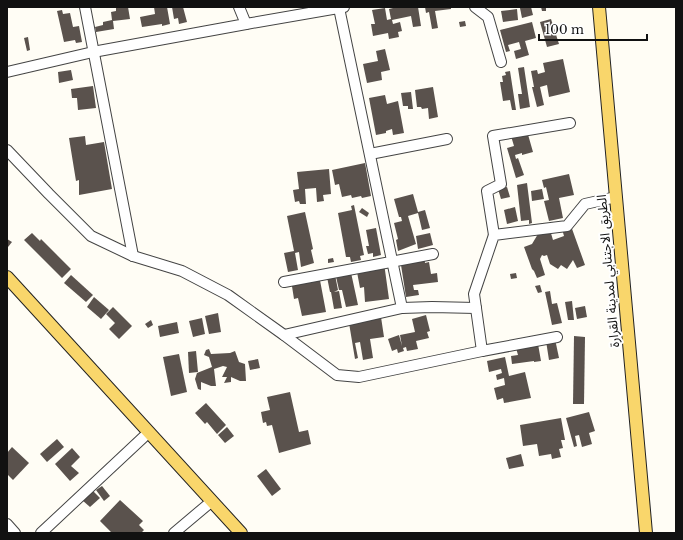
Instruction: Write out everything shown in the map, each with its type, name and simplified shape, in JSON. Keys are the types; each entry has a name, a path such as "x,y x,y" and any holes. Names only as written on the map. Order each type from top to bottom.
{"main road":[{"name":"الطريق الاجتنابي لمدينة القرارة","path":"599,7 646,533"},
{"path":"7,277 241,533"}],"street":[{"path":"85,7 133,256"},
{"path":"240,7 246,24"},
{"path":"7,72 93,52 342,7 370,154 402,308"},
{"path":"475,7 488,17 501,62"},
{"path":"482,351 474,294 494,235 487,191 501,184 493,136 570,123"},
{"path":"370,154 447,140"},
{"path":"7,150 91,236 133,256 182,271 228,295 337,375 359,377 482,351 557,338"},
{"path":"494,235 567,226 585,204 616,197"},
{"path":"284,282 392,263 433,254"},
{"path":"284,335 402,308 476,308"},
{"path":"41,533 149,432"},
{"path":"174,533 212,501"},
{"path":"7,524 15,533"}],"building":[{"path":"116,7 128,7 130,19 113,21 114,29 96,32 95,27 103,25 103,22 112,20 111,12 116,11"},
{"path":"154,7 167,7 170,24 142,27 140,17 155,14"},
{"path":"172,7 183,7 187,22 179,24 178,18 174,19"},
{"path":"397,7 418,7 421,26 413,27 411,16 392,20 393,24 400,22 402,31 398,32 399,37 389,39 388,33 373,36 371,24 375,24 372,10 385,8 387,20 391,19 389,9"},
{"path":"425,7 451,7 451,9 435,11 438,28 432,29 429,12 426,13"},
{"path":"531,7 533,15 522,18 520,8"},
{"path":"541,7 546,7 546,11 542,11"},
{"path":"517,9 518,20 503,22 501,11"},
{"path":"62,10 63,14 70,13 73,27 79,26 82,42 76,43 75,40 64,42 57,11"},
{"path":"551,19 559,44 547,47 540,22"},
{"path":"465,21 466,26 460,27 459,22"},
{"path":"532,22 536,38 525,41 529,55 516,59 514,51 521,49 519,42 508,45 510,51 506,52 500,30"},
{"path":"28,37 30,50 27,51 24,38"},
{"path":"385,49 390,70 381,72 382,80 367,83 363,64 378,61 376,51"},
{"path":"563,59 570,92 549,97 547,85 540,87 544,105 537,107 532,87 534,87 531,71 537,70 538,74 545,72 543,63"},
{"path":"524,67 530,107 520,109 518,94 522,94 518,68"},
{"path":"71,70 73,80 59,83 58,72"},
{"path":"510,71 516,110 512,110 510,100 503,101 500,82 503,82 502,76 506,75 505,72"},
{"path":"93,86 96,108 78,110 77,98 72,98 71,89"},
{"path":"433,87 438,117 429,119 428,108 422,109 421,107 417,107 415,90"},
{"path":"411,92 413,109 408,109 408,106 403,106 401,93"},
{"path":"385,95 387,104 398,101 404,133 393,135 392,129 386,131 386,133 376,135 369,98"},
{"path":"527,131 533,152 515,155 516,159 518,158 524,175 516,178 507,148 514,146 511,136"},
{"path":"85,136 86,145 104,142 112,189 79,195 79,180 76,181 69,138"},
{"path":"365,163 371,196 352,198 351,195 342,197 339,184 335,185 332,170"},
{"path":"329,169 331,194 323,195 324,201 317,202 316,188 305,189 306,204 300,204 299,201 295,202 293,190 299,189 297,172"},
{"path":"569,174 574,195 559,198 563,218 549,221 544,201 549,200 546,187 544,188 542,180"},
{"path":"527,183 532,223 529,224 529,220 521,221 517,185"},
{"path":"507,187 510,197 501,199 498,189"},
{"path":"542,189 544,199 532,201 531,191"},
{"path":"413,194 418,212 425,210 430,228 422,230 418,213 408,216 416,244 398,251 396,240 398,239 394,223 402,221 401,217 399,217 394,199"},
{"path":"354,205 364,255 360,256 361,260 351,262 350,257 346,257 338,213 352,210 351,206"},
{"path":"515,207 518,221 507,224 504,210"},
{"path":"362,208 369,213 367,217 359,212"},
{"path":"305,212 313,249 311,250 314,263 301,267 299,252 295,253 298,270 288,272 284,253 294,251 287,216"},
{"path":"571,226 585,265 577,268 573,260 567,269 561,265 558,269 550,264 547,255 542,255 540,259 545,275 537,278 524,247 532,244 538,234 550,230 553,240 564,236 562,229"},
{"path":"376,228 381,255 373,257 373,253 368,254 366,246 369,246 366,230"},
{"path":"32,233 40,241 41,239 71,269 62,278 24,240"},
{"path":"430,233 433,245 418,249 416,236"},
{"path":"7,239 12,242 8,247 7,246"},
{"path":"424,254 425,263 429,262 431,274 437,273 438,282 413,285 414,290 418,290 419,295 406,297 401,265"},
{"path":"333,258 334,262 328,263 328,259"},
{"path":"384,263 389,299 365,302 364,287 360,288 357,272"},
{"path":"350,268 358,305 346,307 342,290 339,290 335,272"},
{"path":"334,270 338,290 334,292 339,291 342,308 334,309 326,272"},
{"path":"516,273 517,278 511,279 510,274"},
{"path":"71,275 93,295 86,302 64,283"},
{"path":"319,275 326,312 302,316 298,298 294,299 291,280"},
{"path":"540,285 542,292 538,293 535,286"},
{"path":"550,291 552,304 557,303 562,323 552,325 545,292"},
{"path":"94,297 109,310 101,319 87,307"},
{"path":"572,301 574,320 568,320 565,302"},
{"path":"585,306 587,317 577,319 575,308"},
{"path":"113,307 132,326 119,339 109,329 115,323 106,314"},
{"path":"218,313 221,332 209,334 205,316"},
{"path":"426,315 430,331 427,332 429,338 416,341 418,349 407,351 406,347 403,348 404,351 398,353 397,349 392,351 388,339 399,335 402,346 400,335 415,332 412,319"},
{"path":"381,317 384,337 370,339 373,358 363,360 360,342 355,343 358,358 355,359 349,323"},
{"path":"202,318 205,334 193,337 189,321"},
{"path":"151,320 153,325 148,328 145,324"},
{"path":"177,322 179,333 160,337 158,326"},
{"path":"574,336 585,337 584,404 573,404"},
{"path":"555,339 559,358 549,360 546,341"},
{"path":"538,344 541,361 512,364 511,356 518,355 516,348"},
{"path":"209,349 211,354 230,353 235,351 239,362 245,364 246,381 240,381 231,377 231,382 224,383 227,377 222,377 227,367 223,366 214,369 216,386 211,386 201,382 201,390 198,389 195,379 197,373 212,367 209,357 204,355 206,350"},
{"path":"196,351 198,372 189,373 188,352"},
{"path":"179,354 187,392 171,396 163,357"},
{"path":"505,357 509,376 525,372 531,398 504,403 503,398 497,400 494,388 505,385 504,378 497,380 496,375 502,373 501,369 489,372 487,361"},
{"path":"258,359 260,368 250,370 248,361"},
{"path":"290,392 299,432 308,430 311,444 279,453 272,425 267,426 266,422 263,423 261,412 270,410 267,397"},
{"path":"206,403 226,425 217,434 207,422 205,424 195,413"},
{"path":"589,412 595,431 589,433 592,444 582,447 579,435 575,436 577,446 574,447 566,418"},
{"path":"561,418 565,440 561,440 563,448 559,449 561,457 552,459 551,454 539,456 537,444 523,446 520,425"},
{"path":"227,427 234,436 225,443 218,435"},
{"path":"57,439 64,447 47,462 40,454"},
{"path":"12,447 29,463 13,480 7,474 7,453"},
{"path":"72,448 80,457 71,466 79,473 70,481 55,464"},
{"path":"521,454 524,466 509,469 506,458"},
{"path":"266,469 281,489 272,496 257,476"},
{"path":"102,486 110,496 104,501 96,490"},
{"path":"92,490 100,498 90,507 82,500"},
{"path":"120,500 143,521 139,525 144,530 141,533 112,533 100,521"}]}
